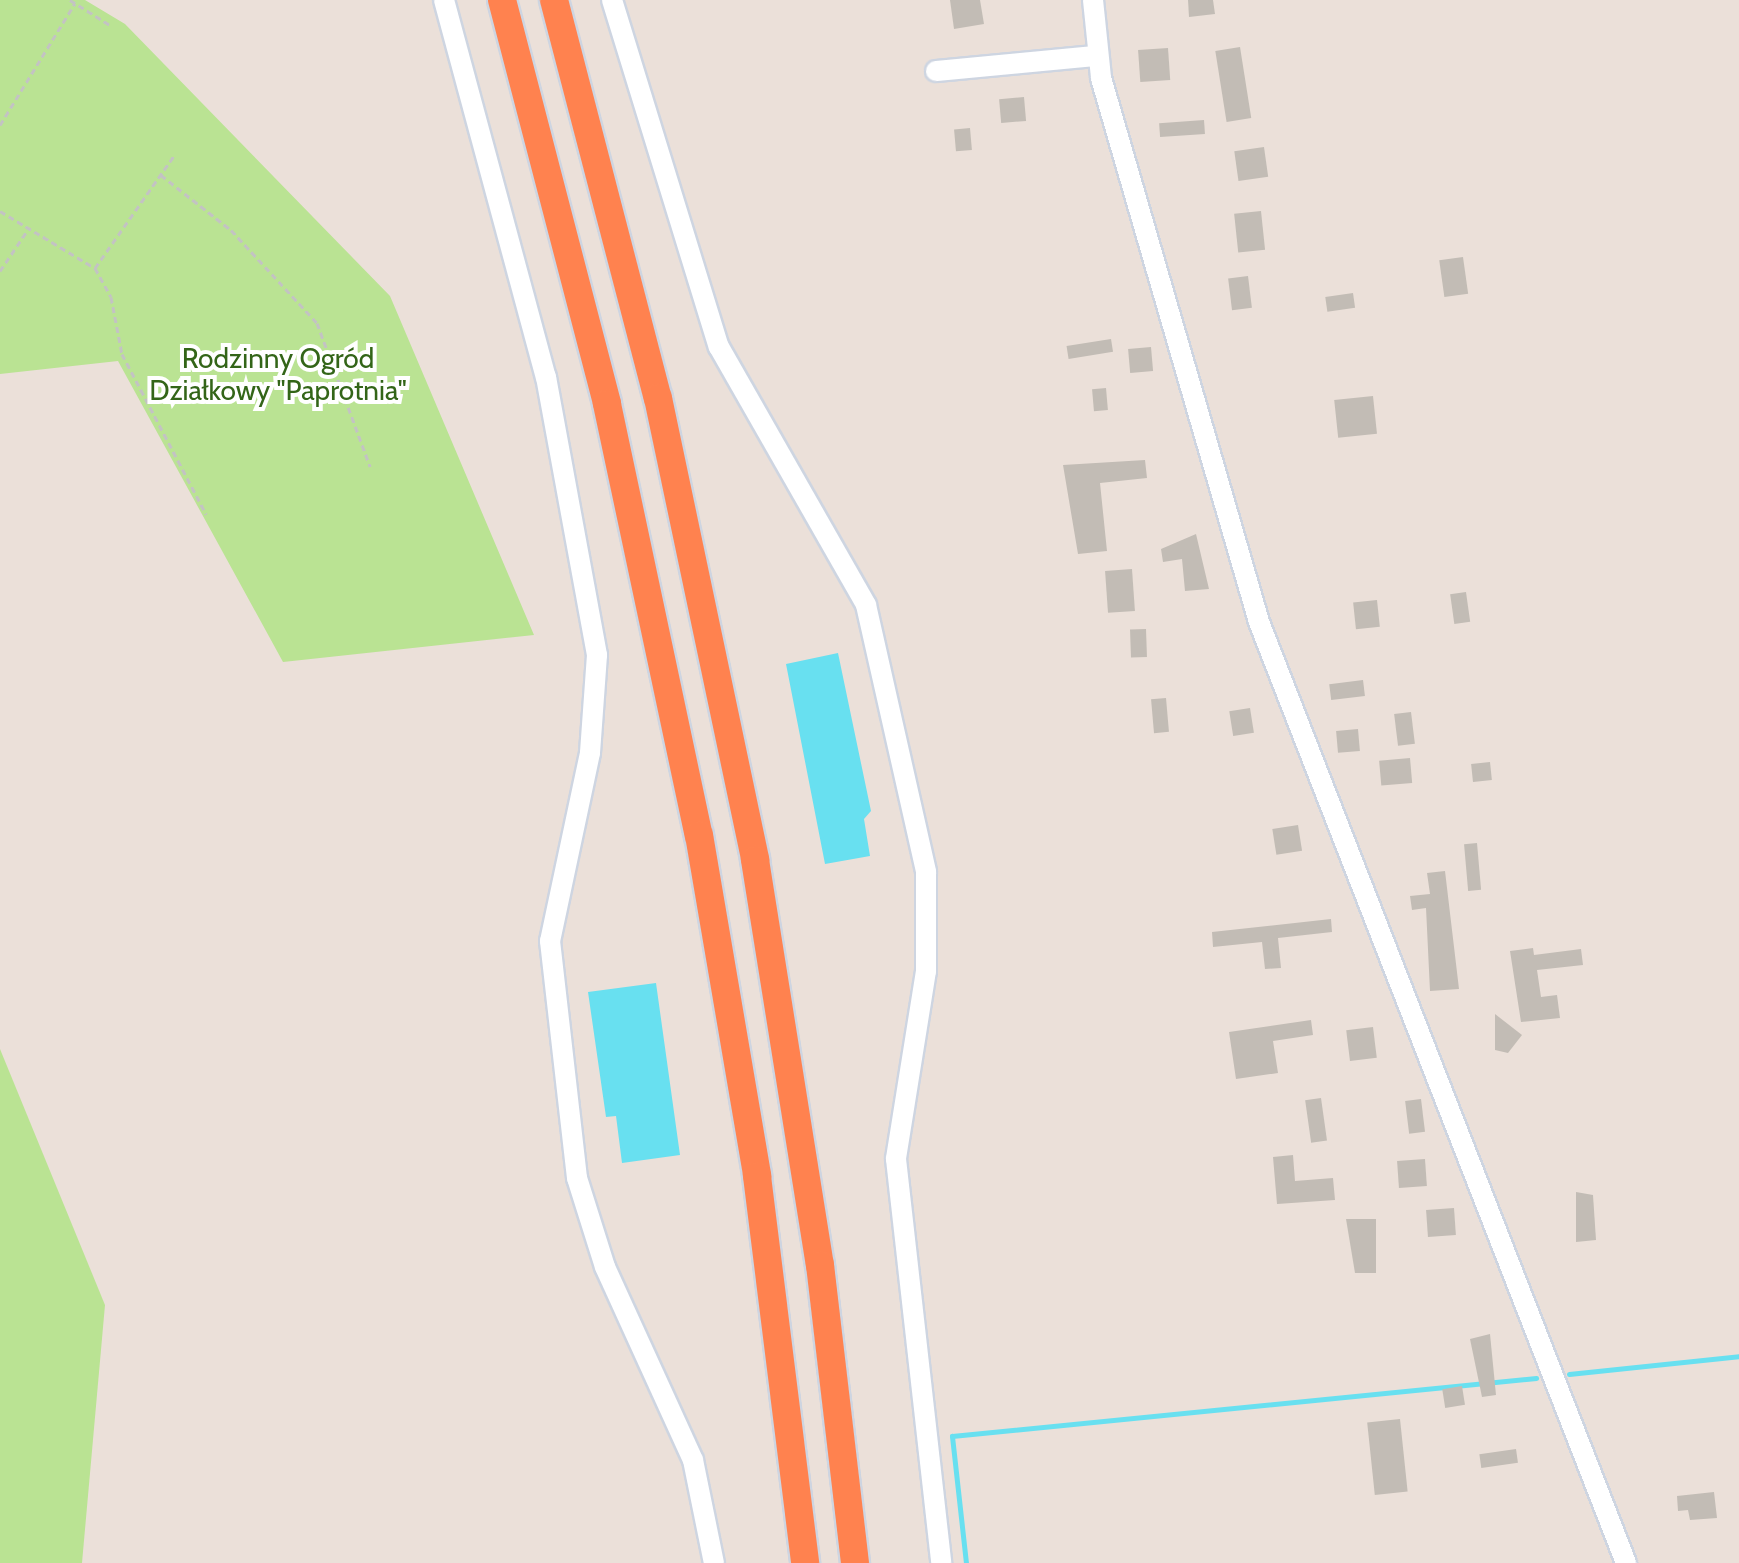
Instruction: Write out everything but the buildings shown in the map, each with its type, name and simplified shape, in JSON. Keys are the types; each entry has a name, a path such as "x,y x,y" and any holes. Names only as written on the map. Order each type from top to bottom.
{"highway":[{"path":"502,0 607,404 699,835 757,1176 805,1563"},
{"path":"554,0 658,398 755,860 820,1265 855,1563"}],"street":[{"path":"444,0 546,377 597,655 590,753 550,941 577,1178 605,1267 693,1460 714,1563"},
{"path":"612,0 719,347 866,605 923,856 930,919 899,1111 897,1206 941,1563"},
{"path":"1093,0 1095,56 1259,622 1626,1563"},
{"path":"936,71 1095,56"}],"path":[{"path":"70,0 110,25"},
{"path":"0,125 75,3"},
{"path":"95,268 175,154"},
{"path":"161,175 231,230 317,323 370,466"},
{"path":"0,211 95,268 111,297 122,354 206,514"},
{"path":"0,271 29,228"}],"green space":[{"name":"Rodzinny Ogród Działkowy \"Paprotnia\"","path":"0,0 85,0 125,24 390,296 534,635 283,662 118,361 0,374"},
{"path":"0,1049 105,1305 82,1563 0,1563"}],"water":[{"path":"838,653 871,811 864,819 870,856 825,864 786,664"},
{"path":"656,983 680,1155 622,1163 616,1116 606,1117 588,992"}],"waterway":[{"path":"1569,1374 1739,1356"},
{"path":"966,1563 952,1436 1536,1378"}]}
